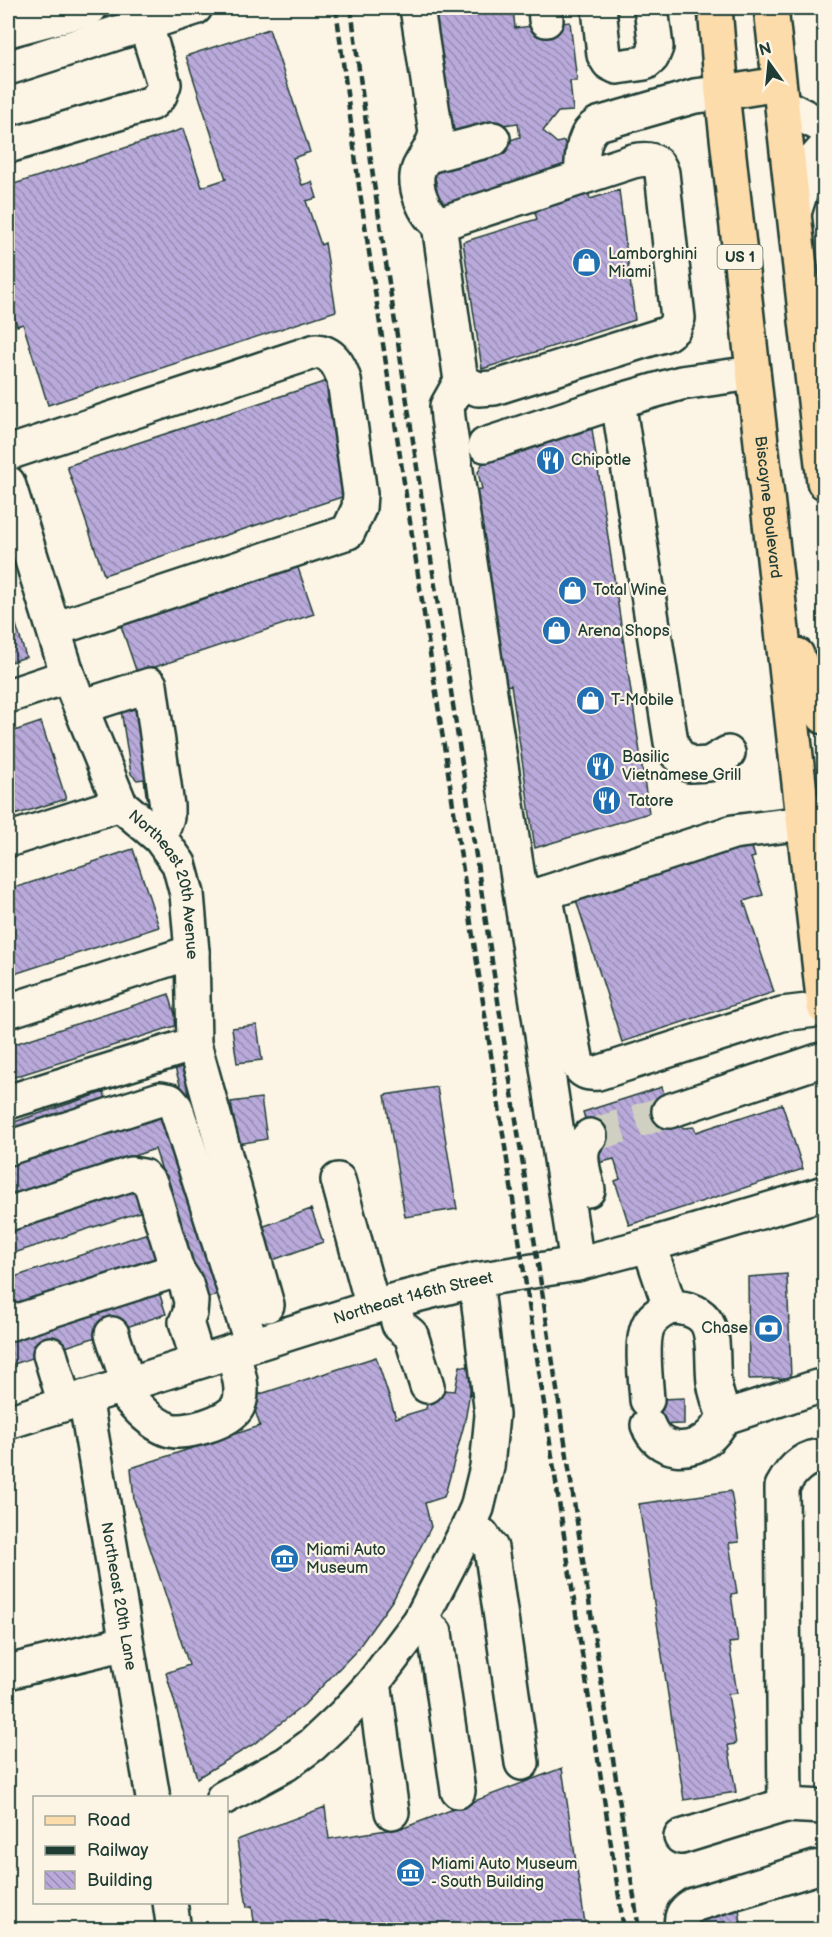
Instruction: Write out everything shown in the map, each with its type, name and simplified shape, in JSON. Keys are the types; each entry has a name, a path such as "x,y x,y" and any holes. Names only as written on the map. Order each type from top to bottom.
{"main road":[{"name":"Biscayne Boulevard","path":"715,8 722,93 825,1008"},
{"path":"771,8 825,482"},
{"path":"722,93 781,95"},
{"path":"781,615 816,705 825,717"},
{"path":"795,746 810,756 825,772"}],"street":[{"path":"8,30 90,8"},
{"path":"8,68 106,21 145,23 195,8"},
{"path":"417,8 436,133 433,145 416,178 424,208 429,217 439,224 461,381 447,406 448,418 533,896 589,1261"},
{"path":"599,8 604,55 609,63 617,67 645,63 652,57 656,47 651,8"},
{"path":"8,146 152,103 160,95 164,84 145,23"},
{"path":"581,177 585,138 590,129 598,124 695,96 722,93"},
{"path":"781,95 819,124 825,123"},
{"path":"428,156 493,139"},
{"path":"795,210 809,166 825,149"},
{"path":"439,224 645,158 659,164 662,173 678,318 674,328 666,334 494,388 478,389 461,381"},
{"path":"8,453 316,351 324,352 331,357 341,369 344,380 360,494 359,508 348,532 55,629"},
{"path":"485,445 618,401 681,383 753,373"},
{"path":"618,401 671,742 676,753 690,765 709,764 728,753"},
{"name":"Northeast 20th Avenue","path":"8,483 15,533 55,629 68,676 120,804 160,838 179,864 187,894 192,952 194,1044 267,1305"},
{"path":"8,696 68,676"},
{"path":"81,707 150,685 167,806 167,817 160,838"},
{"path":"8,840 120,804"},
{"path":"533,896 733,832 804,823"},
{"path":"533,896 577,1063 580,1070 589,1074 782,1014 825,1008"},
{"path":"8,1011 192,952"},
{"path":"8,1102 194,1044"},
{"path":"669,1111 825,1059"},
{"path":"8,1148 160,1099 170,1101 176,1108 242,1348 239,1405 229,1416 200,1428 176,1432 166,1429 150,1420 123,1385 112,1334"},
{"path":"589,1261 580,1152 584,1142 590,1136"},
{"path":"8,1214 131,1174 142,1176 151,1185 177,1270 186,1284 191,1301 190,1313 186,1322 198,1361"},
{"path":"338,1180 382,1304 399,1325 411,1335 427,1386"},
{"name":"Northeast 146th Street","path":"8,1422 382,1304 476,1280 589,1261 825,1193"},
{"path":"649,1245 670,1307"},
{"path":"8,1324 177,1270"},
{"path":"225,1796 286,1764 312,1745 374,1682 420,1621 469,1526 477,1508 487,1467 492,1415 476,1280"},
{"path":"725,1418 714,1382 712,1333 706,1321 697,1312 687,1307 670,1307 656,1314 649,1322 645,1333 648,1412 654,1438 662,1444 673,1448 700,1443 710,1436 725,1418 817,1387 825,1387"},
{"name":"Northeast 20th Lane","path":"50,1354 75,1401 126,1643 153,1796"},
{"path":"785,1805 782,1487 788,1477 805,1460 825,1456"},
{"path":"469,1526 483,1535 491,1548 522,1763"},
{"path":"420,1621 435,1633 458,1791"},
{"path":"8,1672 126,1643"},
{"path":"374,1682 392,1812"},
{"path":"681,1837 785,1805 825,1807"},
{"path":"682,1929 681,1919 684,1910 693,1905 815,1868 825,1867"},
{"path":"170,1904 174,1929"}],"building":[{"path":"513,8 515,28 570,22 577,81 570,81 573,111 558,112 543,131 557,143 564,141 573,170 435,214 427,188 437,185 431,165 520,137 518,123 449,132 436,16"},
{"path":"269,29 310,152 293,158 302,185 312,182 317,198 306,201 321,245 325,243 336,311 48,405 23,324 17,326 8,298 8,186 183,129 202,187 226,179 186,56"},
{"path":"585,180 590,199 619,190 635,320 482,369 463,242 537,219 530,197"},
{"path":"336,378 342,395 327,400 357,492 104,575 67,466"},
{"name":"Arena Shops","path":"592,429 649,813 535,848 511,685 500,687 471,490 482,489 478,472 483,462"},
{"path":"297,565 314,614 137,673 120,623"},
{"path":"8,599 26,657 8,663"},
{"path":"145,699 152,801 146,795 144,779 137,780 131,774 120,703"},
{"path":"41,722 66,799 8,817 8,733"},
{"path":"750,840 755,857 751,858 763,895 744,901 774,992 622,1042 575,897"},
{"path":"133,849 159,927 8,976 8,890"},
{"path":"169,994 178,1025 8,1079 8,1046"},
{"path":"257,1025 262,1060 237,1063 232,1028"},
{"path":"187,1065 217,1161 205,1165 175,1068"},
{"path":"437,1087 457,1209 405,1217 385,1095"},
{"path":"662,1087 673,1125 684,1128 694,1127 696,1132 782,1104 803,1169 629,1225 615,1181 620,1179 614,1159 598,1163 583,1112"},
{"path":"104,1092 107,1103 8,1135 8,1124"},
{"path":"261,1098 267,1139 238,1144 231,1102"},
{"path":"170,1108 229,1291 204,1299 155,1149 8,1197 8,1161"},
{"path":"137,1189 143,1211 8,1255 8,1231"},
{"path":"311,1209 323,1242 270,1261 259,1228"},
{"path":"151,1232 159,1257 8,1306 8,1279"},
{"name":"Chase","path":"787,1274 791,1378 749,1379 748,1277"},
{"path":"158,1289 166,1314 8,1366 8,1338"},
{"name":"Miami Auto Museum","path":"376,1357 396,1418 426,1409 429,1389 455,1391 460,1366 471,1367 465,1421 444,1497 425,1503 431,1527 394,1598 356,1651 304,1705 254,1744 197,1778 166,1673 189,1665 134,1500 131,1468 260,1426 251,1397"},
{"path":"684,1398 684,1424 640,1425 638,1400"},
{"path":"731,1491 739,1542 729,1543 737,1593 731,1594 738,1642 729,1643 737,1693 728,1694 736,1744 728,1745 736,1792 684,1800 639,1504"},
{"name":"Miami Auto Museum - South Building","path":"562,1768 586,1930 255,1930 252,1906 247,1907 237,1840 325,1807 329,1839 406,1827"},
{"path":"739,1909 742,1930 697,1930 695,1915"},
{"path":"8,1910 12,1925 8,1926"}],"tunnel":[{"path":"590,1136 669,1111"}],"railway":[{"path":"336,8 359,186 624,1930"},
{"path":"351,8 374,184 639,1930"}],"place":[{"name":"Lamborghini Miami","path":"587,263"},
{"name":"Chipotle","path":"550,460"},
{"name":"Total Wine","path":"572,590"},
{"name":"Arena Shops","path":"557,631"},
{"name":"T-Mobile","path":"590,700"},
{"name":"Basilic Vietnamese Grill","path":"601,766"},
{"name":"Tatore","path":"607,801"},
{"name":"Chase","path":"769,1328"},
{"name":"Miami Auto Museum","path":"285,1559"},
{"name":"Miami Auto Museum - South Building","path":"410,1873"}]}
